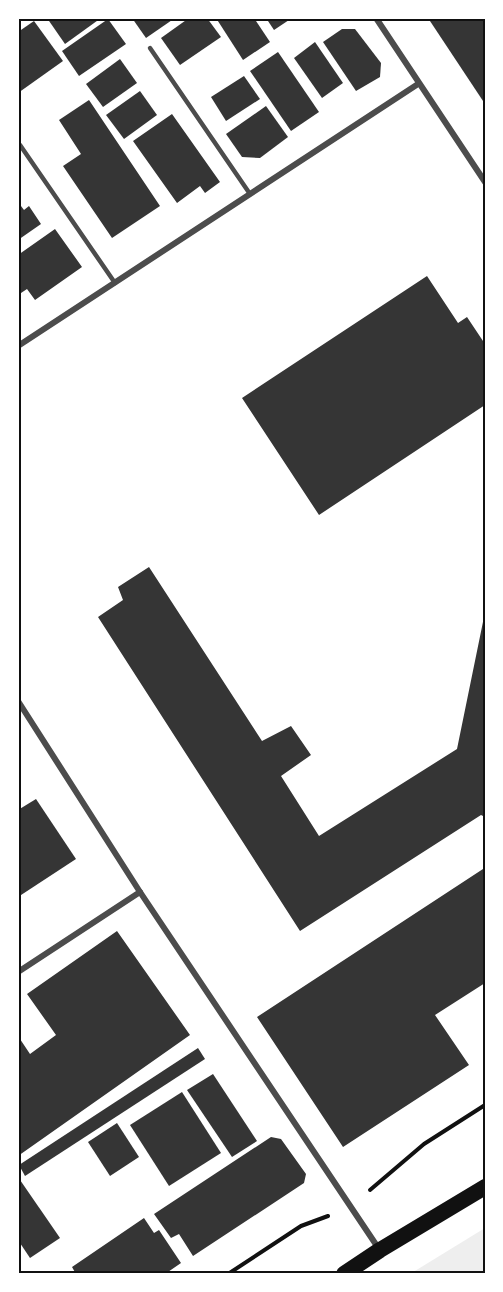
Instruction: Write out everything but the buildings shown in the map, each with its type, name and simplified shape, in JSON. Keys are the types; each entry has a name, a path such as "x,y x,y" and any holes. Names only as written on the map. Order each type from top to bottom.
{"highway":[{"path":"344,1274 485,1187"}],"street":[{"path":"376,18 485,182"},
{"path":"18,346 418,84"},
{"path":"18,701 140,892 380,1250"},
{"path":"18,972 140,892"}],"lane":[{"path":"150,48 250,194"},
{"path":"20,145 115,283"}],"path":[{"path":"376,1186 424,1144 485,1105"},
{"path":"228,1274 301,1226 323,1220"}],"shaded area":[{"path":"485,1228 485,1274 410,1274"}]}
